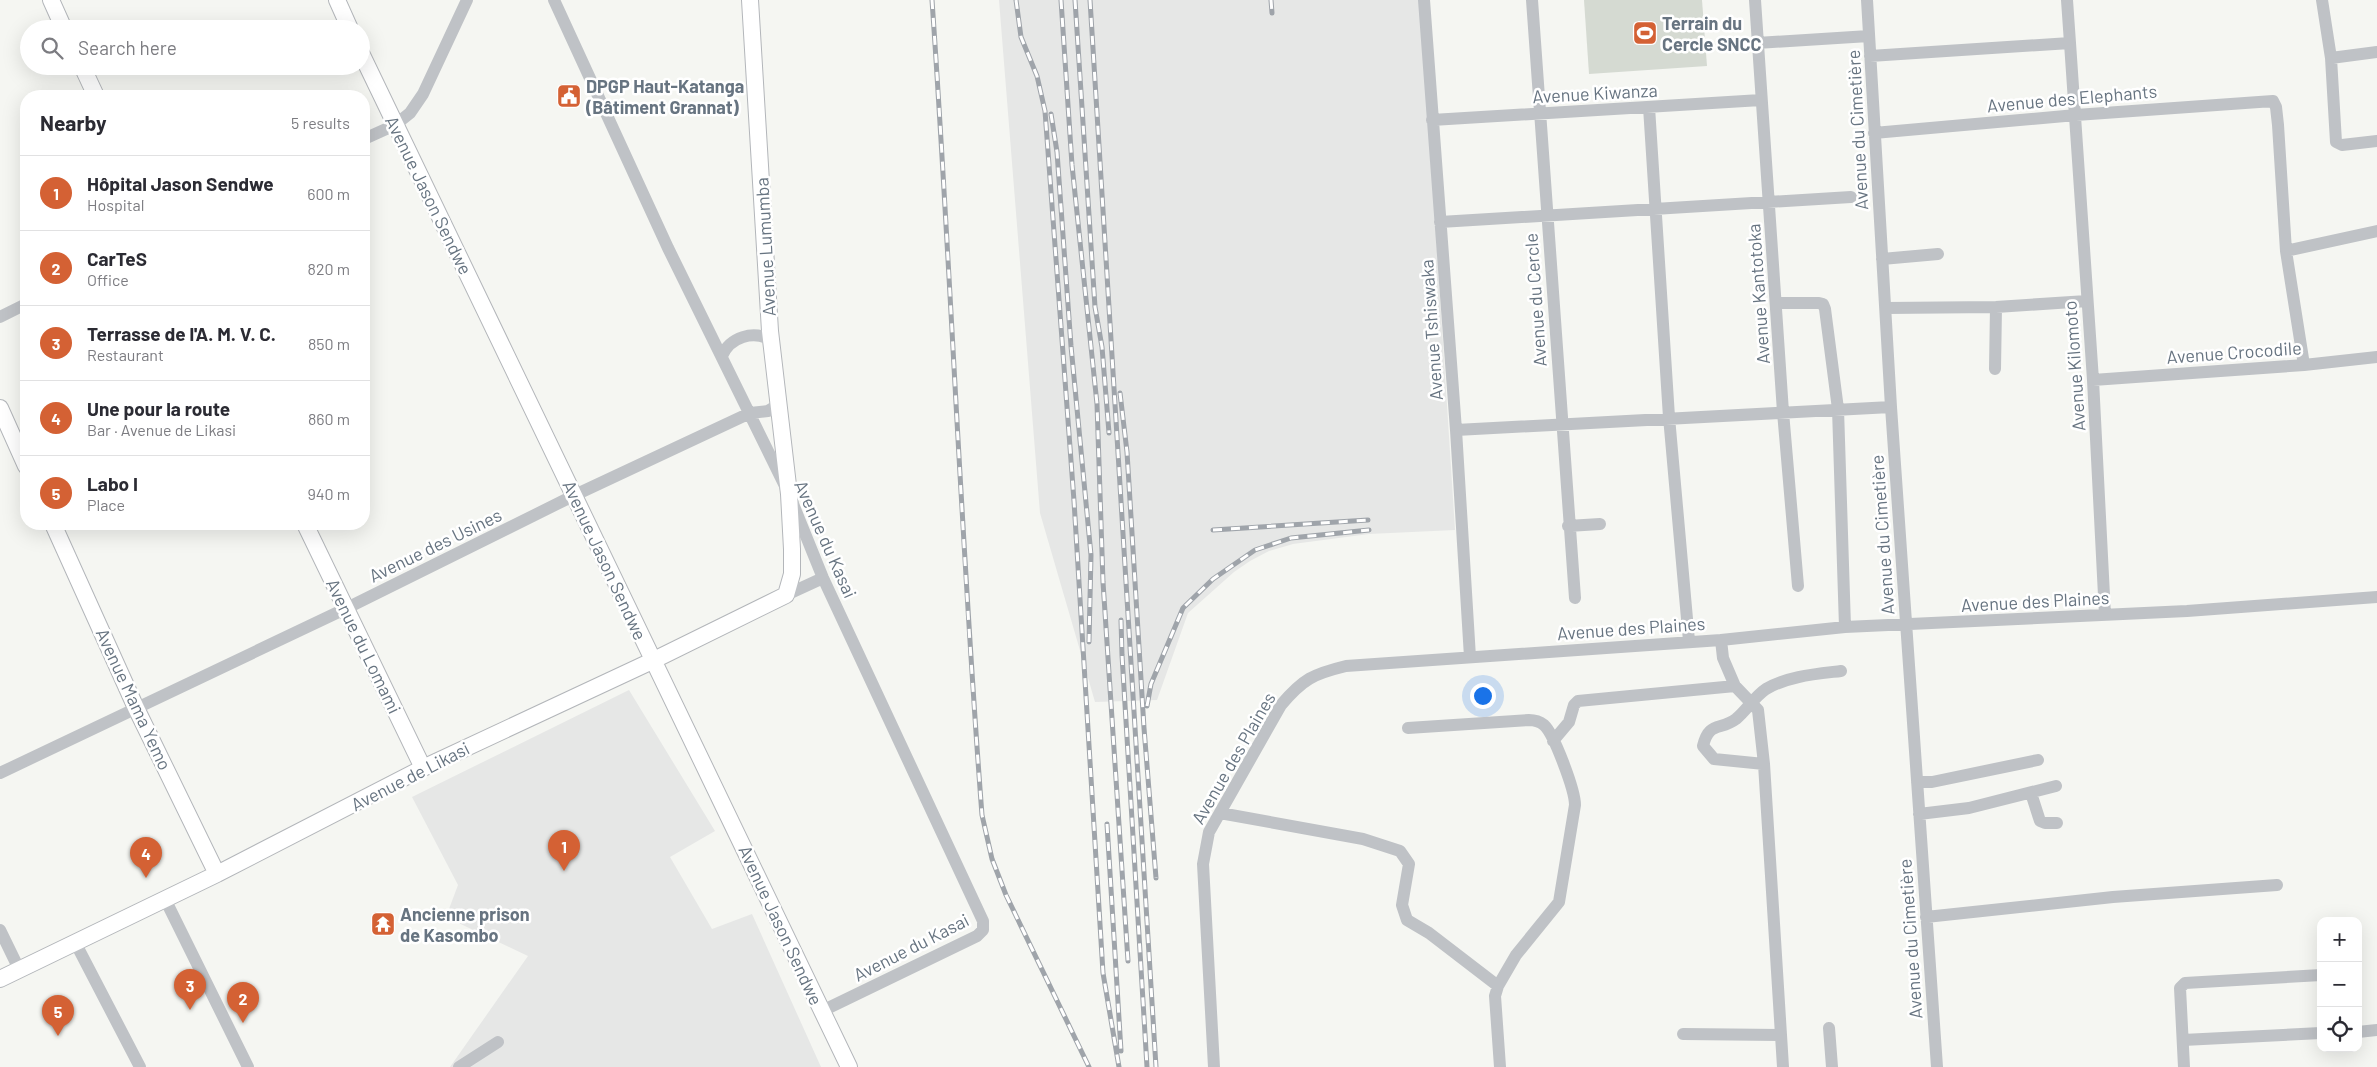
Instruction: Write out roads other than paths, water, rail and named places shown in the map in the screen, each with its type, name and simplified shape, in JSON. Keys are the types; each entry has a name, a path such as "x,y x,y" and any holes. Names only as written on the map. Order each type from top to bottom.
{"main road":[{"path":"51,0 60,20"},
{"path":"337,0 346,20"},
{"name":"Avenue Lumumba","path":"750,0 771,340 788,494 792,562 786,595"},
{"name":"Avenue Jason Sendwe","path":"370,72 849,1067"},
{"path":"86,75 93,90"},
{"path":"0,408 20,453"},
{"name":"Avenue Mama Yemo","path":"56,530 136,708 217,874"},
{"name":"Avenue du Lomami","path":"308,530 423,768"},
{"name":"Avenue de Likasi","path":"0,979 217,874 423,768 652,661 786,595"}],"street":[{"path":"370,137 395,125 410,113 423,94 467,0"},
{"name":"Avenue du Kasai","path":"554,0 668,248 788,494 823,578 984,926 978,936 822,1011"},
{"name":"Avenue Tshiswaka","path":"1424,0 1456,430 1470,657"},
{"name":"Avenue du Cercle","path":"1532,0 1574,598"},
{"name":"Avenue Kantotoka","path":"1755,0 1783,412 1798,586"},
{"name":"Avenue du Cimetière","path":"1867,0 1891,407 1937,1067"},
{"name":"Avenue Kilomoto","path":"2067,0 2093,380 2105,615"},
{"path":"2322,0 2332,58 2336,142 2342,145 2377,141"},
{"path":"1758,43 1869,36"},
{"path":"1870,56 2070,43"},
{"path":"2332,58 2377,52"},
{"name":"Avenue Kiwanza","path":"1432,120 1761,100"},
{"name":"Avenue des Elephants","path":"1874,133 2076,115 2273,101 2276,107 2286,251"},
{"path":"1648,107 1669,417 1689,641"},
{"path":"1440,222 1546,214 1852,197"},
{"path":"2304,365 2286,251 2377,231"},
{"path":"1882,258 1938,254"},
{"path":"1886,308 1996,307 2087,301"},
{"path":"1777,303 1819,303 1824,306 1838,409 1845,627"},
{"path":"0,317 20,307"},
{"path":"1995,369 1996,307"},
{"path":"722,356 730,344 747,336 763,336 771,340"},
{"name":"Avenue Crocodile","path":"2093,380 2304,365 2377,357"},
{"name":"Avenue des Usines","path":"0,773 347,608 575,495 750,413 768,411 778,405"},
{"path":"1456,430 1669,417 1891,407"},
{"path":"1568,526 1600,524"},
{"name":"Avenue de Likasi","path":"786,595 823,578"},
{"name":"Avenue des Plaines","path":"1214,1067 1203,864 1207,838 1281,705 1305,680 1315,674 1346,666 1721,640 1845,627 2187,611 2377,599"},
{"path":"1721,640 1723,658 1735,686 1756,706 1760,715 1783,1067"},
{"path":"1764,764 1714,759 1703,746 1706,735 1714,727 1734,720 1766,689 1801,677 1841,672"},
{"path":"1553,740 1569,722 1574,705 1578,701 1735,686"},
{"path":"1408,728 1534,720 1546,726 1575,796 1561,894 1554,910 1516,955 1498,986 1495,996 1500,1067"},
{"path":"1917,782 1932,782 2038,760"},
{"path":"1919,814 1969,808 2056,786"},
{"path":"2032,793 2040,820 2045,823 2057,823"},
{"path":"1220,813 1363,839 1400,850 1408,864 1402,905 1407,920 1429,933 1498,986"},
{"path":"1926,917 2113,897 2277,885"},
{"path":"165,898 248,1067"},
{"path":"0,930 19,969"},
{"path":"75,942 140,1067"},
{"path":"2184,1067 2180,988 2185,983 2317,975"},
{"path":"1829,1028 1832,1067"},
{"path":"2362,1032 2377,1030"},
{"path":"2183,1040 2317,1033"},
{"path":"1683,1034 1781,1035"},
{"path":"459,1067 498,1042"}],"railway":[{"path":"932,0 968,612 982,815 992,859 1006,895 1089,1067"},
{"path":"1016,0 1021,37 1037,76 1045,111 1074,501 1103,973 1119,1067"},
{"path":"1061,0 1072,165 1097,404 1103,582 1128,961"},
{"path":"1075,0 1095,307 1102,347 1109,433"},
{"path":"1090,0 1156,1067"},
{"path":"1271,0 1272,13"},
{"path":"1051,114 1057,152 1071,346 1091,555 1089,642"},
{"path":"1120,393 1127,452 1144,728 1156,878"},
{"path":"1213,530 1368,520"},
{"path":"1147,706 1151,684 1183,608 1213,579 1255,550 1291,538 1369,530"},
{"path":"1121,620 1147,1067"},
{"path":"1107,824 1121,1051"}],"place":[{"name":"Terrain du Cercle SNCC","path":"1645,33"},
{"name":"DPGP Haut-Katanga (Bâtiment Grannat)","path":"569,96"},
{"name":"Hôpital Jason Sendwe","path":"564,871"},
{"name":"Une pour la route","path":"146,878"},
{"name":"Ancienne prison de Kasombo","path":"383,924"},
{"name":"Terrasse de l'A. M. V. C.","path":"190,1010"},
{"name":"CarTeS","path":"243,1023"},
{"name":"Labo I","path":"58,1036"}]}
